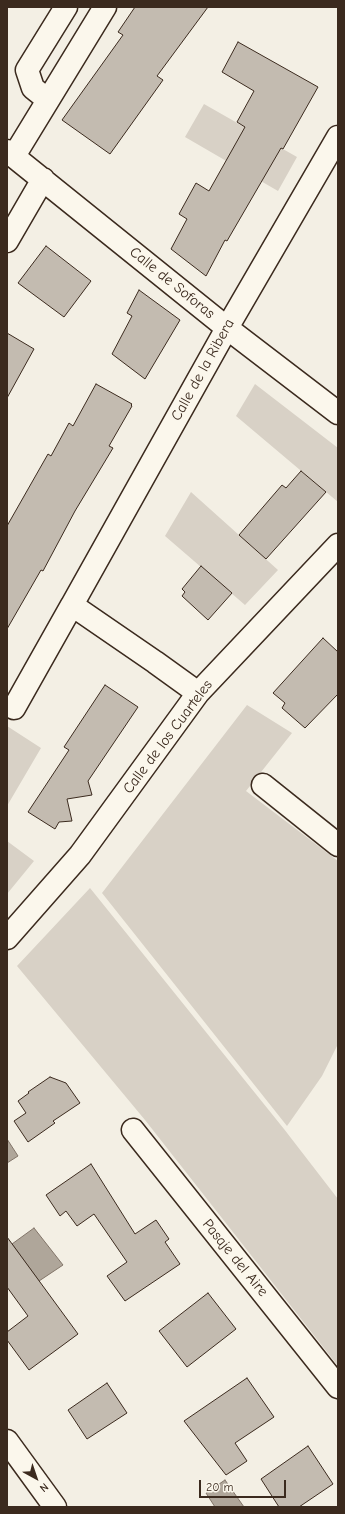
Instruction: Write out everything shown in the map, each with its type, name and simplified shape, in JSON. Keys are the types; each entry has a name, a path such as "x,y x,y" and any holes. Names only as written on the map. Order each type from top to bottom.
{"street":[{"path":"48,100 32,88 27,70 66,7"},
{"path":"10,153 48,100 106,7"},
{"name":"Calle de la Ribera","path":"14,708 227,328 338,137"},
{"name":"Calle de Soforas","path":"10,153 227,328 338,413"},
{"path":"7,241 43,179"},
{"name":"Calle de los Cuarteles","path":"7,938 80,855 198,694 338,545"},
{"path":"72,605 155,662 198,694"},
{"path":"263,785 338,845"},
{"name":"Pasaje del Aire","path":"133,1130 338,1387"},
{"path":"7,1441 56,1507"}],"shaded area":[{"path":"204,104 297,157 278,191 185,137"},
{"path":"255,384 338,448 338,502 236,416"},
{"path":"191,492 278,570 245,605 165,536"},
{"path":"247,705 292,733 246,791 338,861 338,1044 322,1076 287,1126 102,893"},
{"path":"7,726 41,748 7,806"},
{"path":"7,841 34,861 7,894"},
{"path":"90,888 284,1129 338,1199 338,1366 145,1120 17,966"},
{"path":"7,1139 18,1156 7,1163"},
{"path":"34,1228 63,1265 39,1281 12,1244"},
{"path":"225,1480 244,1507 215,1507 206,1493"}],"building":[{"path":"135,7 208,7 157,76 163,80 110,154 62,120 123,35 118,32"},
{"path":"238,42 318,87 283,149 281,148 227,241 225,240 206,276 171,249 187,219 179,214 196,183 209,191 245,127 237,122 254,91 222,72"},
{"path":"46,246 91,281 64,317 18,283"},
{"path":"139,290 180,320 145,379 112,354 132,316 127,313"},
{"path":"7,333 34,349 7,398"},
{"path":"96,384 132,404 132,406 109,446 113,448 75,511 43,571 41,570 7,629 7,526 48,454 51,456 69,423 73,426"},
{"path":"301,471 326,492 266,559 239,535 282,485 286,488"},
{"path":"201,566 232,593 208,620 182,596 185,592 182,589"},
{"path":"323,638 338,652 338,694 305,728 282,708 285,703 273,693"},
{"path":"105,685 138,707 88,781 92,795 67,799 72,821 59,822 55,829 28,812 69,750 64,747"},
{"path":"50,1077 66,1083 80,1103 53,1121 55,1123 28,1142 14,1121 26,1113 18,1101"},
{"path":"91,1164 135,1234 156,1220 169,1239 165,1242 180,1264 125,1301 107,1276 127,1262 94,1214 77,1226 66,1211 60,1216 46,1195"},
{"path":"7,1237 78,1334 29,1370 7,1340 7,1332 28,1316 7,1287"},
{"path":"208,1293 236,1329 187,1367 159,1331"},
{"path":"247,1378 274,1417 235,1443 247,1461 226,1475 184,1421"},
{"path":"107,1383 127,1413 87,1439 68,1410"},
{"path":"308,1446 333,1484 299,1507 279,1507 261,1479"}]}
